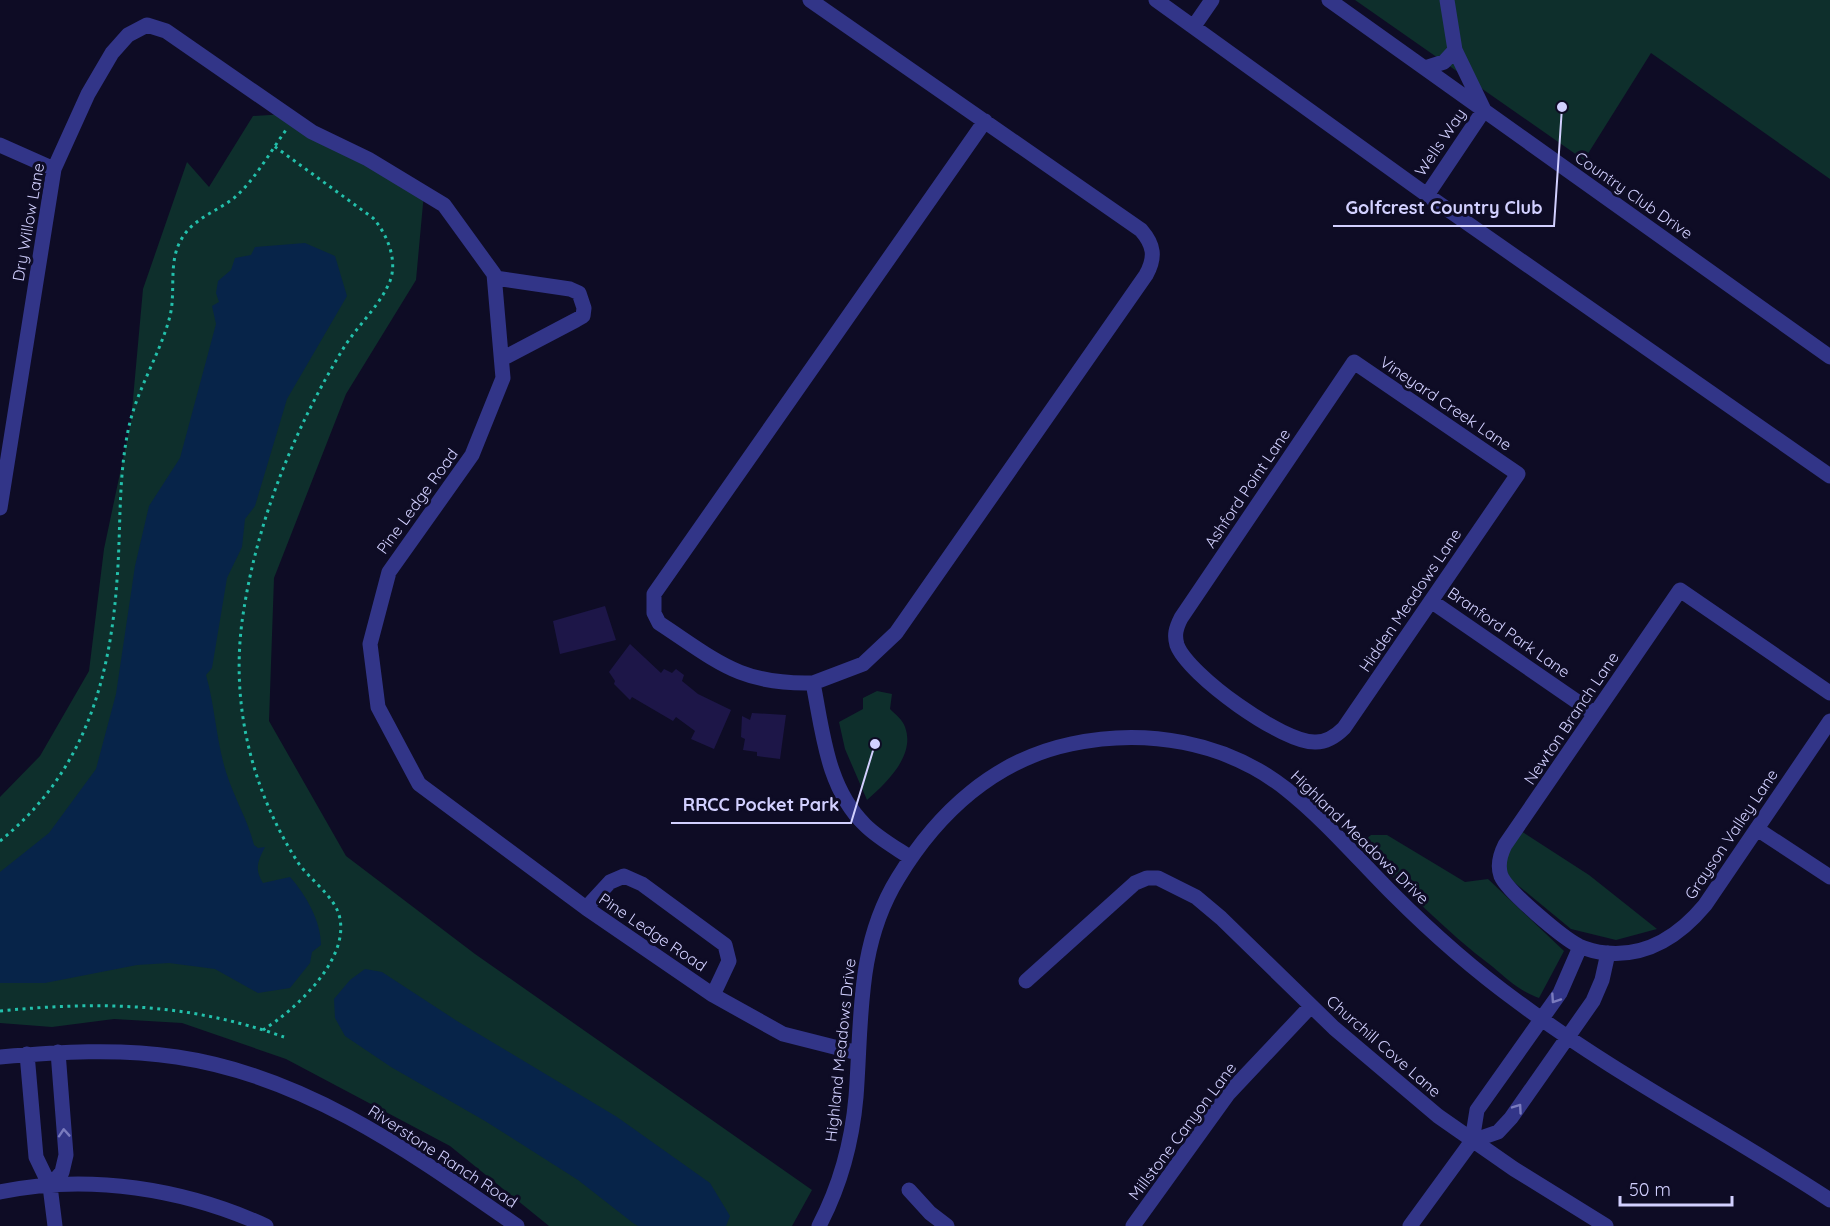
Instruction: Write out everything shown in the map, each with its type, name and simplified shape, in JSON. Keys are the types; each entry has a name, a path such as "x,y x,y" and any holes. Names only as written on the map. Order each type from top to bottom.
{"street":[{"path":"810,0 985,121 1141,230 1150,240 1153,263 896,633 863,664 813,683 783,684 736,673 659,623 654,613 654,594 985,121"},
{"path":"1156,0 1426,195 1830,476"},
{"path":"1194,26 1212,0"},
{"name":"Country Club Drive","path":"1329,0 1830,357"},
{"path":"1448,0 1455,50 1484,110"},
{"name":"Dry Willow Lane","path":"0,508 7,425 54,169 88,94 112,53 128,35 147,25 166,31 312,132"},
{"path":"1425,68 1444,62 1455,50"},
{"name":"Wells Way","path":"1426,195 1484,110"},
{"name":"Pine Ledge Road","path":"312,132 368,159 444,205 495,278 504,378 472,455 389,572 370,644 378,706 419,784 586,908 714,995 783,1034 858,1053"},
{"path":"0,145 54,169"},
{"path":"495,278 520,284 579,292 584,308 583,316 502,359"},
{"name":"Vineyard Creek Lane","path":"1354,362 1518,474"},
{"name":"Ashford Point Lane","path":"1326,740 1316,742 1298,738 1241,706 1191,666 1181,652 1175,637 1180,618 1354,362"},
{"name":"Hidden Meadows Lane","path":"1326,740 1344,728 1518,474"},
{"name":"Newton Branch Lane","path":"1499,869 1505,845 1680,590 1830,693"},
{"name":"Branford Park Lane","path":"1431,601 1595,714"},
{"path":"813,683 828,761 837,786 851,809 866,826 911,858"},
{"name":"Grayson Valley Lane","path":"1499,869 1507,885 1557,931 1580,947 1608,953 1643,949 1680,931 1705,905 1830,721"},
{"name":"Highland Meadows Drive","path":"819,1226 846,1158 856,1099 862,977 870,941 881,909 911,858 952,806 989,778 1032,755 1057,747 1134,737 1189,743 1240,761 1285,788 1425,924 1492,982 1596,1058 1830,1200"},
{"path":"1757,829 1830,877"},
{"path":"586,908 610,882 624,876 642,884 725,945 729,961 714,995"},
{"name":"Churchill Cove Lane","path":"1026,981 1128,889 1152,877 1170,882 1209,908 1371,1062 1472,1141 1606,1226"},
{"path":"1410,1226 1472,1141 1477,1110 1560,993 1580,947"},
{"path":"1472,1141 1498,1132 1505,1126 1598,990 1608,953"},
{"name":"Millstone Canyon Lane","path":"1133,1226 1228,1094 1311,1006"},
{"path":"50,1186 62,1172 66,1155 58,1052"},
{"name":"Riverstone Ranch Road","path":"0,1057 58,1052 137,1053 178,1057 225,1066 266,1079 318,1100 376,1131 517,1226"},
{"path":"27,1054 36,1157 40,1171 50,1186 55,1226"},
{"path":"0,1192 50,1186 113,1186 161,1191 205,1203 266,1226"},
{"path":"909,1190 930,1213 947,1226"}],"path":[{"path":"0,841 37,805 60,778 78,749 96,701 111,638 117,580 122,471 128,430 142,383 170,315 176,256 180,240 200,220 233,198 249,182 294,120"},
{"path":"264,1030 281,1019 310,992 326,969 341,935 336,906 303,870 285,843 266,802 248,750 240,697 239,655 247,589 256,548 280,474 343,348 390,280 391,263 390,250 384,231 373,218 274,146"},
{"path":"0,1011 114,1006 160,1008 201,1013 284,1037"}],"green space":[{"path":"1355,0 1830,0 1830,179 1651,53 1584,160"},
{"path":"286,114 424,193 416,280 346,394 274,578 269,721 346,856 475,954 812,1190 792,1226 549,1226 450,1146 286,1059 182,1023 114,1019 52,1027 0,1023 0,797 40,756 89,671 104,549 131,421 143,289 187,162 209,187 253,116"},
{"path":"877,691 892,694 890,709 903,722 907,738 903,759 890,778 867,800 845,749 839,722 863,709 863,698"},
{"path":"1521,831 1589,875 1657,929 1616,940 1571,929 1509,878 1504,860"},
{"path":"1371,835 1387,835 1465,882 1488,879 1564,951 1539,998 1509,980 1458,939 1408,892 1360,844"}],"water":[{"path":"305,243 335,256 347,296 287,399 255,506 245,519 242,547 227,578 212,668 206,675 229,782 254,845 258,848 265,847 258,865 260,878 263,883 290,877 312,909 321,945 312,952 310,963 290,988 258,993 215,969 169,963 137,965 45,983 0,983 0,872 49,833 96,769 116,694 135,566 149,506 180,458 216,324 212,306 219,302 216,293 218,281 231,270 235,258 251,255 255,247"},
{"path":"365,969 382,972 457,1021 617,1117 710,1183 730,1216 726,1226 638,1226 578,1180 485,1121 391,1067 345,1036 335,1018 334,999 350,980"}],"building":[{"path":"605,606 616,640 560,654 553,621"},
{"path":"630,644 661,673 664,669 672,673 676,669 684,675 682,681 698,694 731,710 714,749 691,739 695,731 676,717 673,721 632,697 630,700 614,684 615,681 609,672"},
{"path":"752,713 786,715 780,759 757,756 757,752 743,750 745,739 741,737 742,716 750,720"}],"place":[{"name":"Golfcrest Country Club","path":"1562,107"},
{"name":"RRCC Pocket Park","path":"875,744"}]}
